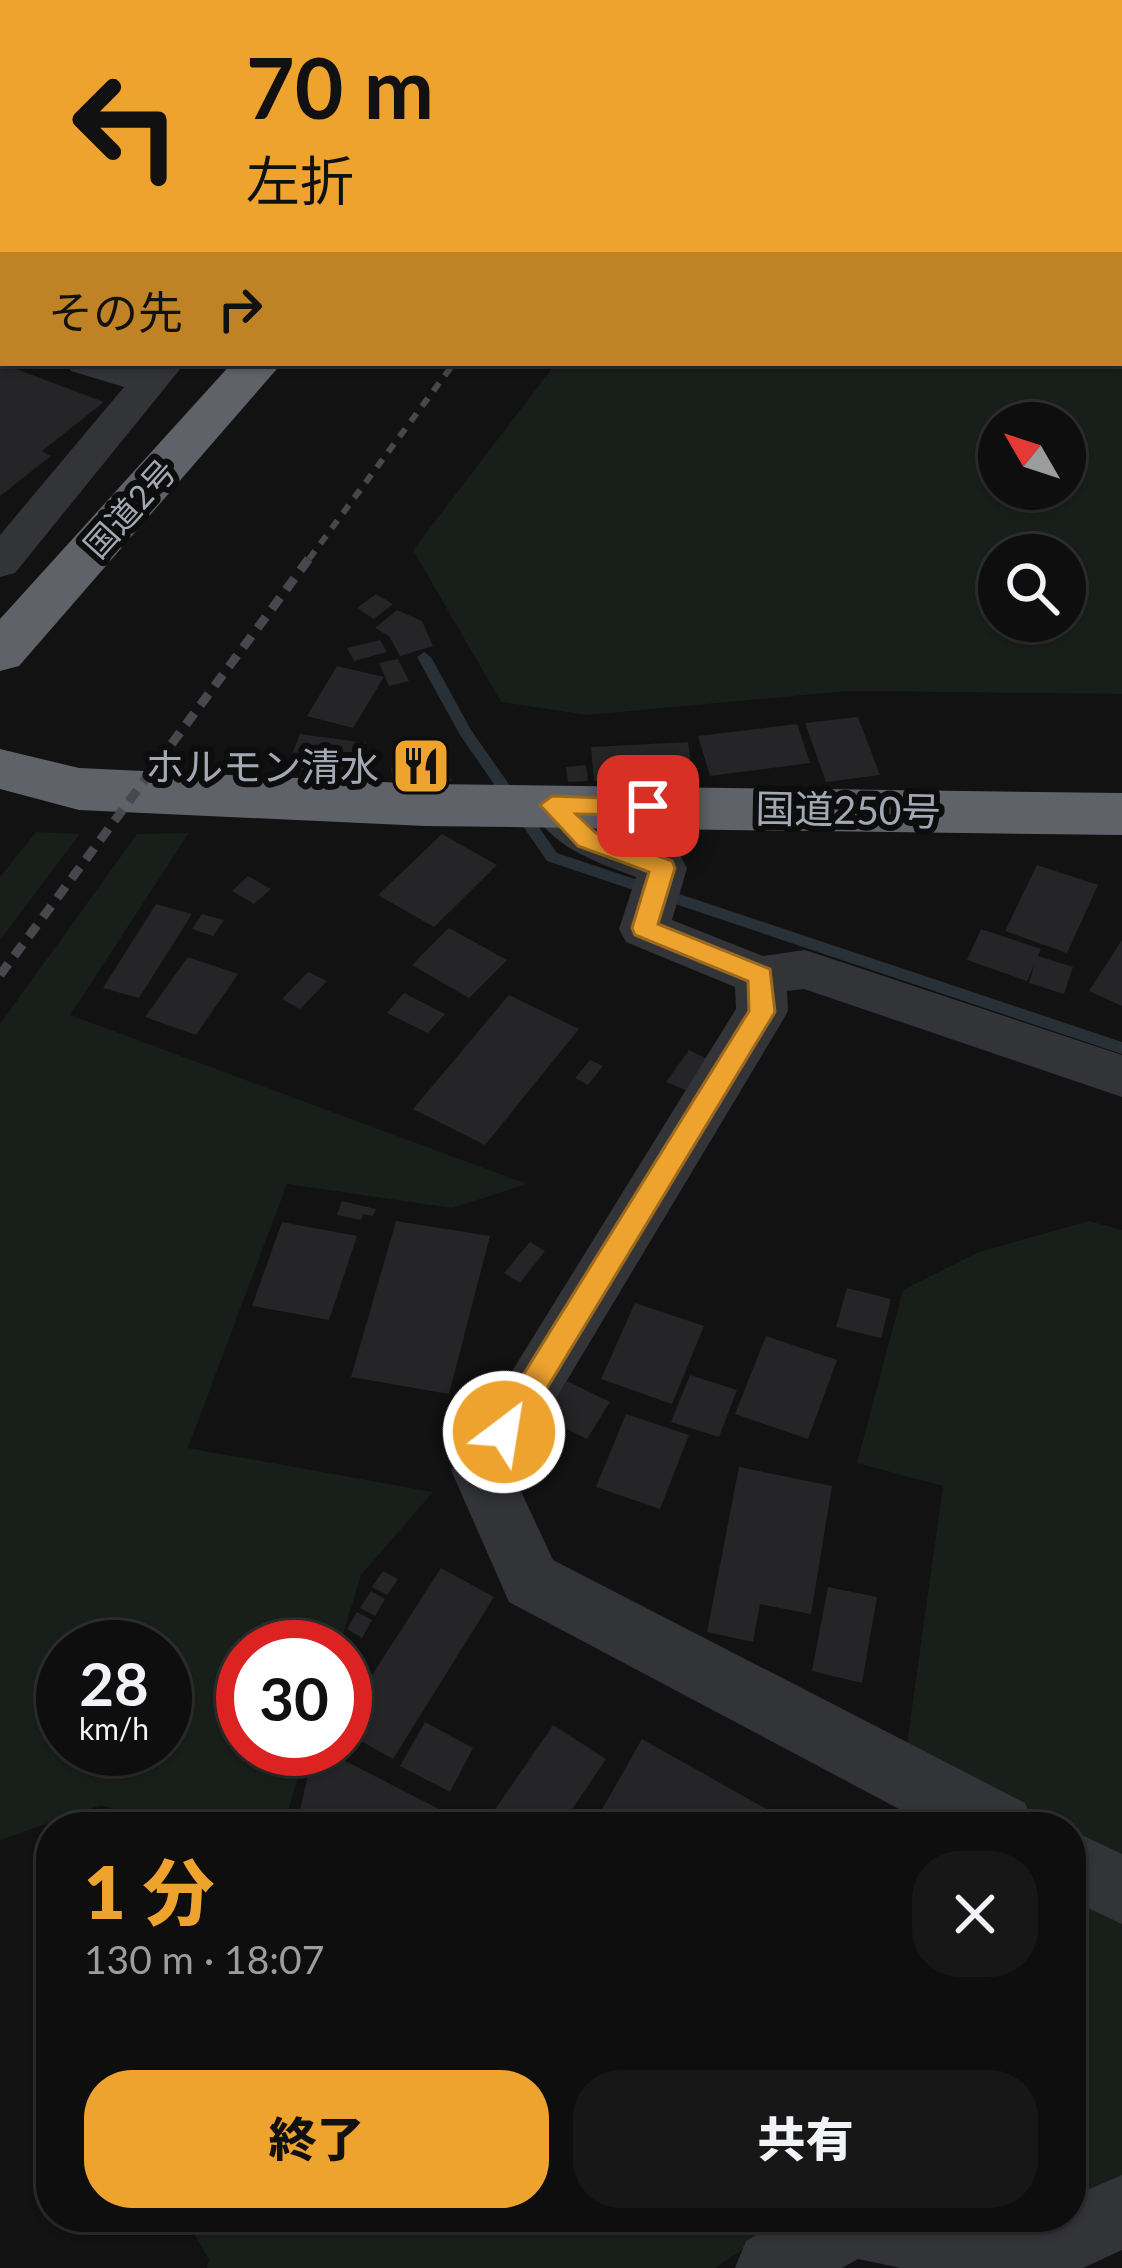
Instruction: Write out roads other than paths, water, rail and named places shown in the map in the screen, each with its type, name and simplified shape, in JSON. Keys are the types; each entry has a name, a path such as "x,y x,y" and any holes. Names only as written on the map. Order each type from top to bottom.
{"highway":[{"name":"国道2号","path":"0,653 255,366"},
{"name":"国道250号","path":"0,769 79,789 424,805 1122,814"}],"street":[{"path":"109,366 156,372"},
{"path":"0,563 156,372"},
{"path":"552,805 587,840 656,890 644,928 760,976 805,970 1122,1076"},
{"path":"760,976 762,1012 481,1470 531,1581 972,1812"},
{"path":"1086,1872 1122,1890"},
{"path":"1086,2228 1122,2212"},
{"path":"773,2268 832,2232"},
{"path":"907,2232 1023,2257 1078,2232"}],"waterway":[{"path":"424,657 465,732 552,857 1122,1048"}],"railway":[{"path":"309,559 452,366"},
{"path":"0,975 311,556"}],"place":[{"name":"ホルモン清水","path":"421,766"}]}
